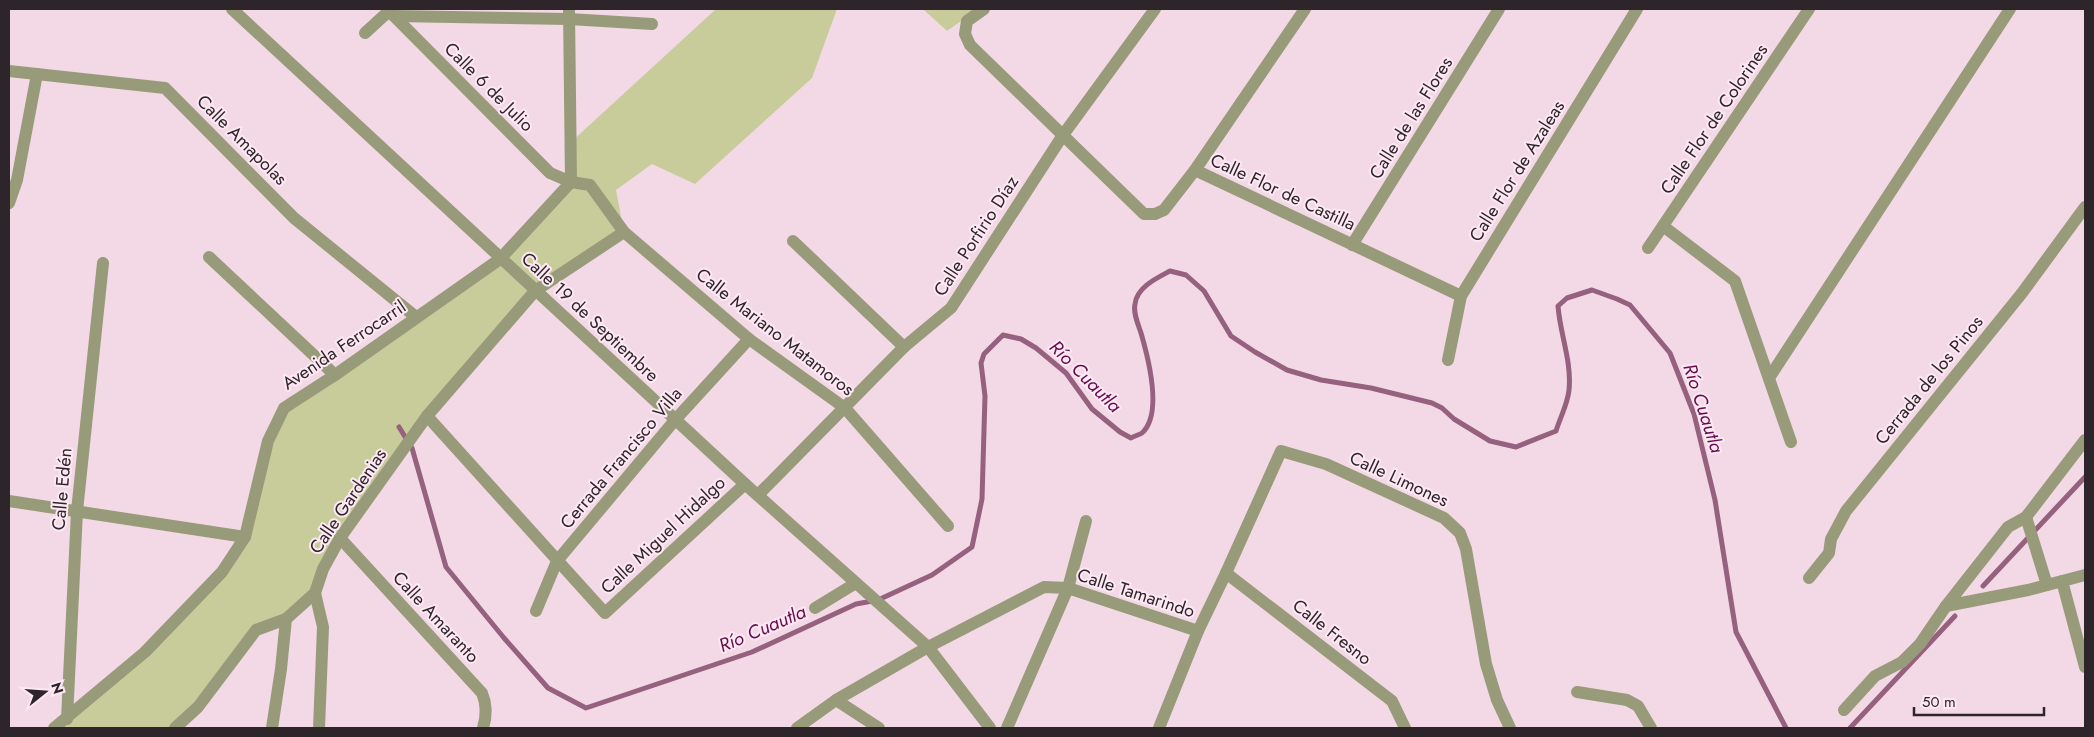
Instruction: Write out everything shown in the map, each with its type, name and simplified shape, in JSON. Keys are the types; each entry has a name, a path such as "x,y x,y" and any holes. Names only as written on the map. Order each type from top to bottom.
{"street":[{"name":"Calle 19 de Septiembre","path":"232,9 534,291 745,484 928,647 990,728"},
{"name":"Calle Flor de Castilla","path":"984,9 967,21 965,34 970,45 1144,214 1155,214 1164,210 1195,170 1461,296"},
{"name":"Calle Porfirio Díaz","path":"758,495 904,347 951,308 1063,135 1155,9"},
{"path":"1195,170 1305,9"},
{"name":"Calle de las Flores","path":"1352,245 1499,9"},
{"name":"Calle Flor de Azaleas","path":"1448,360 1461,296 1637,9"},
{"name":"Calle Flor de Colorines","path":"1648,248 1809,9"},
{"path":"1769,378 2010,9"},
{"path":"365,34 390,12 569,14 652,24"},
{"name":"Calle 6 de Julio","path":"390,12 550,173 572,182"},
{"path":"569,14 572,182"},
{"name":"Calle Amapolas","path":"9,71 165,88 294,218 416,317"},
{"path":"9,203 37,74"},
{"name":"Avenida Ferrocarril","path":"54,728 146,652 222,572 246,537 268,441 284,408 335,375 500,259 572,182"},
{"name":"Calle Mariano Matamoros","path":"572,182 590,185 624,232 749,339 845,408 948,526"},
{"name":"Cerrada de los Pinos","path":"1809,578 1830,553 1832,539 1846,511 2022,293 2085,207"},
{"path":"1664,226 1735,281 1791,442"},
{"path":"534,291 624,232"},
{"path":"793,241 904,347"},
{"path":"209,257 335,375"},
{"name":"Calle Edén","path":"67,719 77,511 103,263"},
{"name":"Calle Gardenias","path":"175,728 198,707 256,630 286,619 315,593 323,569 340,538 426,416 534,291"},
{"name":"Cerrada Francisco Villa","path":"536,612 557,561 675,420 749,339"},
{"path":"426,416 557,561"},
{"path":"1844,710 1875,676 1902,662 1920,644 1946,606 2008,527 2026,517 2085,440"},
{"name":"Calle Limones","path":"1226,573 1281,451 1326,464 1444,518 1460,533 1466,549 1486,664 1497,700 1510,728"},
{"name":"Calle Miguel Hidalgo","path":"557,561 605,612 745,484"},
{"path":"9,501 246,537"},
{"path":"2026,517 2047,585"},
{"path":"1007,728 1068,588 1086,521"},
{"name":"Calle Amaranto","path":"340,538 482,692 486,704 486,718 483,728"},
{"path":"1164,726 1198,631 1226,573"},
{"name":"Calle Fresno","path":"1226,573 1392,701 1404,728"},
{"path":"1946,606 2085,575"},
{"path":"2062,581 2085,667"},
{"path":"815,608 856,584"},
{"name":"Calle Tamarindo","path":"797,728 836,700 928,647 1044,587 1068,588 1198,631"},
{"path":"315,593 324,627 319,728"},
{"path":"272,728 286,619"},
{"path":"1577,692 1627,700 1638,706 1651,728"},
{"path":"836,700 879,728"}],"green space":[{"path":"716,9 837,9 812,78 695,184 652,164 616,190 624,232 535,291 427,416 340,538 315,593 286,619 256,630 175,728 54,728 145,652 245,537 284,408 500,259 571,182 571,142"},
{"path":"923,9 978,9 947,31"}],"waterway":[{"name":"Río Cuautla","path":"399,427 412,448 446,567 548,688 586,708 752,652 856,604 878,600 932,575 972,547 982,499 985,396 981,363 984,354 1003,335 1021,339 1036,348 1066,373 1092,409 1120,432 1131,438 1142,433 1148,424 1152,413 1153,399 1150,370 1135,315 1135,304 1139,293 1144,288 1170,271 1186,275 1204,291 1231,336 1287,370 1321,380 1371,388 1432,403 1490,441 1516,447 1556,431 1569,390 1569,369 1558,306 1567,298 1592,290 1630,305 1670,353 1694,414 1715,500 1736,632 1786,728"},
{"name":"Río Cuautla","path":"1983,586 2085,477"},
{"name":"Río Cuautla","path":"1850,728 1955,616"}]}
